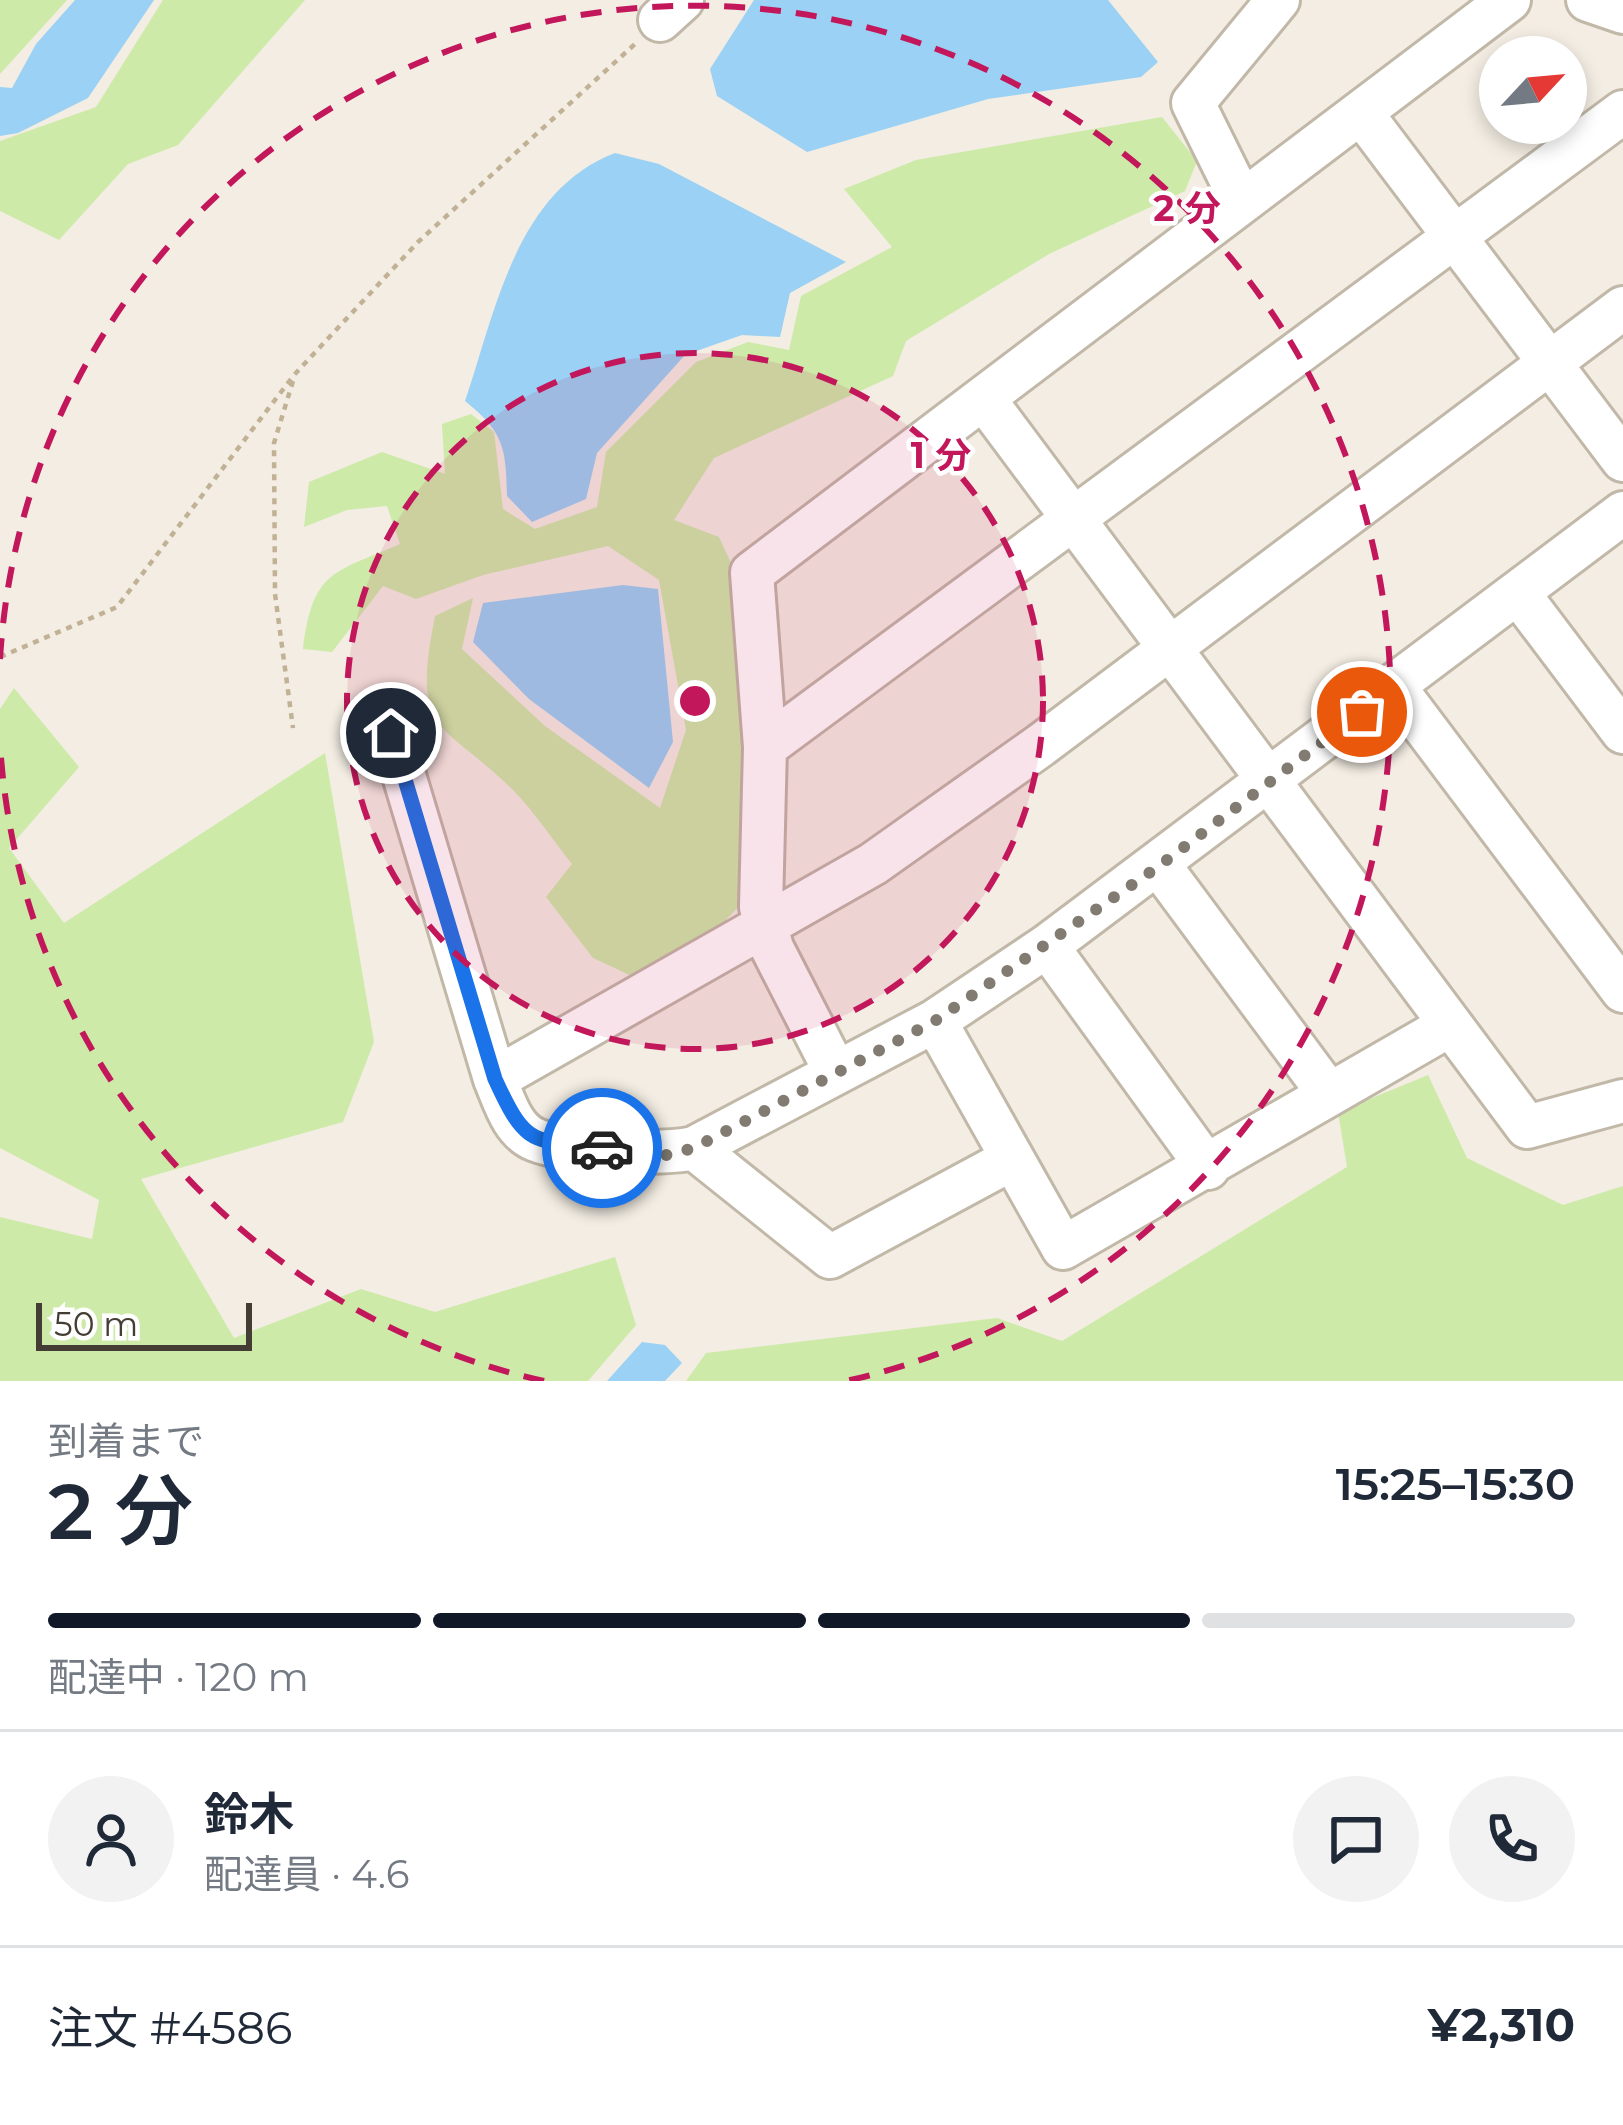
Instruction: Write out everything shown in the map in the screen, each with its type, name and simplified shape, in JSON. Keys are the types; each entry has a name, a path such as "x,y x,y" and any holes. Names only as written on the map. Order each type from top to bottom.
{"street":[{"path":"1241,200 1193,103 1278,0"},
{"path":"835,1071 765,927 765,747 752,573 1510,0"},
{"path":"1588,0 1623,12"},
{"path":"765,747 1623,112"},
{"path":"1362,114 1623,460"},
{"path":"495,1079 873,864 1623,308"},
{"path":"984,399 1265,783 1527,1127 1623,1100"},
{"path":"391,733 495,1079 515,1124 535,1140 666,1155 694,1148 935,1021 1048,946 1623,513"},
{"path":"1518,592 1623,732"},
{"path":"1394,688 1623,992"},
{"path":"1159,866 1329,1094"},
{"path":"1048,946 1208,1168"},
{"path":"935,1021 1063,1248 1450,1025"},
{"path":"694,1148 830,1257 1010,1160"}],"path":[{"path":"0,657 117,608 294,375 418,242 671,10"},
{"path":"293,728 275,594 274,443 294,375"}],"green space":[{"path":"0,0 67,0 0,74"},
{"path":"163,0 305,0 178,145 128,164 59,240 0,211 0,141 96,107"},
{"path":"1162,117 1197,161 1185,191 1049,254 906,341 893,376 714,458 674,520 719,537 737,576 746,899 719,927 636,978 593,958 546,897 572,864 522,799 438,722 430,706 428,656 435,616 473,598 462,649 545,726 660,808 686,730 659,580 608,546 483,575 416,599 383,586 332,652 303,649 313,603 330,578 400,544 387,506 347,510 304,527 309,482 382,452 445,474 442,424 471,414 494,432 503,509 535,529 597,507 606,452 696,362 748,342 789,350 801,296 892,247 844,189 916,160"},
{"path":"14,688 79,767 9,848 64,923 325,753 374,1042 343,1122 141,1179 234,1338 361,1289 435,1312 615,1257 636,1325 588,1381 0,1381 0,1217 92,1239 99,1200 0,1148 0,709"},
{"path":"1428,1075 1467,1158 1563,1205 1623,1186 1623,1381 686,1381 706,1353 997,1318 1062,1341 1347,1167 1338,1112"}],"water":[{"path":"75,0 154,0 88,98 18,133 0,136 0,87 12,88 36,44"},
{"path":"754,0 1108,0 1158,62 1141,77 988,99 807,152 717,96 710,69"},
{"path":"615,153 659,164 846,262 790,293 780,337 742,335 685,355 597,453 586,499 532,522 507,496 504,453 495,432 465,401 500,293 532,224 581,171"},
{"path":"623,585 658,589 673,742 649,788 529,699 473,642 483,603"},
{"path":"642,1342 665,1345 682,1363 665,1381 607,1381"}],"way so far":[{"path":"602,1148 666,1155 694,1148 935,1021 1159,866 1362,712"}],"route":[{"path":"391,733 495,1079 515,1124 535,1140 602,1148"}]}
